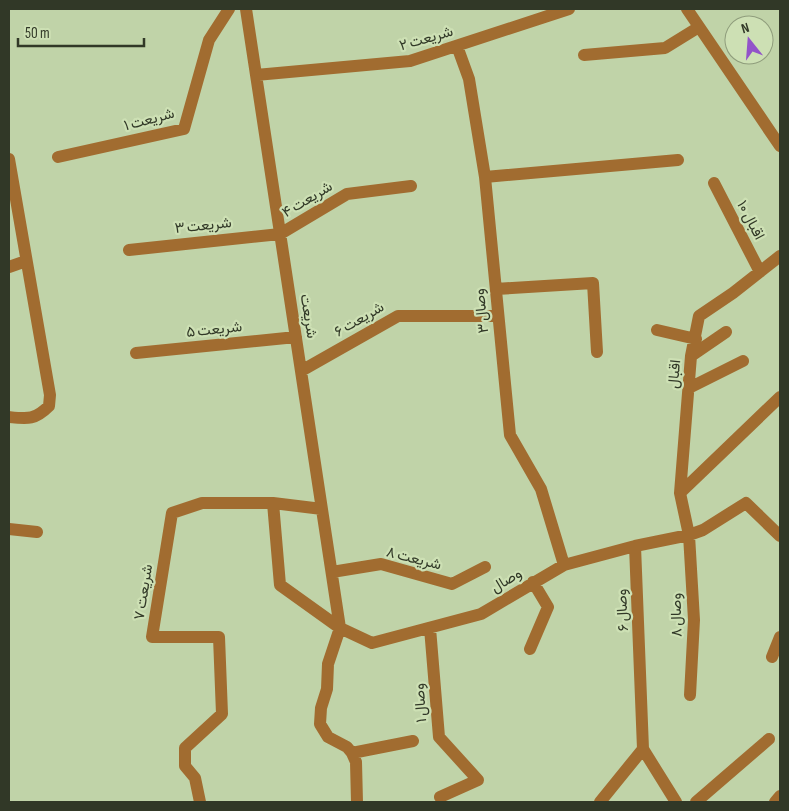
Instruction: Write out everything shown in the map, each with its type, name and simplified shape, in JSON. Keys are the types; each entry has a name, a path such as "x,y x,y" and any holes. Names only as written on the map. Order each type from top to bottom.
{"street":[{"name":"شریعت ۱","path":"58,157 184,129 209,40 229,9"},
{"name":"شریعت","path":"246,9 340,628"},
{"name":"شریعت ۲","path":"256,75 410,62 569,9"},
{"path":"687,9 780,146"},
{"path":"584,55 665,48 699,27"},
{"name":"وصال ۳","path":"457,46 470,79 485,178 510,435 541,489 564,565"},
{"path":"9,159 50,395 49,406 40,416 28,419 9,417"},
{"path":"485,178 678,160"},
{"name":"اقبال ۱۰","path":"714,183 760,272"},
{"name":"شریعت ۴","path":"280,234 347,194 411,186"},
{"name":"شریعت ۳","path":"130,250 280,234"},
{"name":"اقبال","path":"689,535 680,493 691,356 696,339 699,316 780,256"},
{"path":"9,267 26,261"},
{"path":"496,289 593,283 597,352"},
{"name":"شریعت ۶","path":"301,371 398,316 498,316"},
{"path":"657,330 696,339"},
{"path":"691,356 726,332"},
{"name":"شریعت ۵","path":"136,353 296,337"},
{"path":"689,388 743,361"},
{"path":"680,493 780,397"},
{"name":"شریعت ۷","path":"200,802 195,778 185,766 186,748 222,714 219,637 152,637 172,512 202,503 273,503 322,509"},
{"name":"وصال","path":"273,503 280,585 340,628 372,643 480,614 564,565 636,546 689,535 703,530 746,503 780,536"},
{"path":"9,529 37,532"},
{"name":"وصال ۸","path":"689,535 694,620 690,695"},
{"name":"وصال ۶","path":"636,546 642,674 643,749"},
{"name":"شریعت ۸","path":"332,572 381,564 452,584 485,567"},
{"path":"530,650 548,608 534,582"},
{"path":"340,628 328,664 327,689 321,708 320,724 328,737 347,747 352,753 356,762 357,802"},
{"name":"وصال ۱","path":"430,628 439,737 478,780 440,797"},
{"path":"772,657 780,637"},
{"path":"696,802 769,739"},
{"path":"352,753 412,741"},
{"path":"600,802 643,749 676,802"},
{"path":"775,802 780,796"}]}
